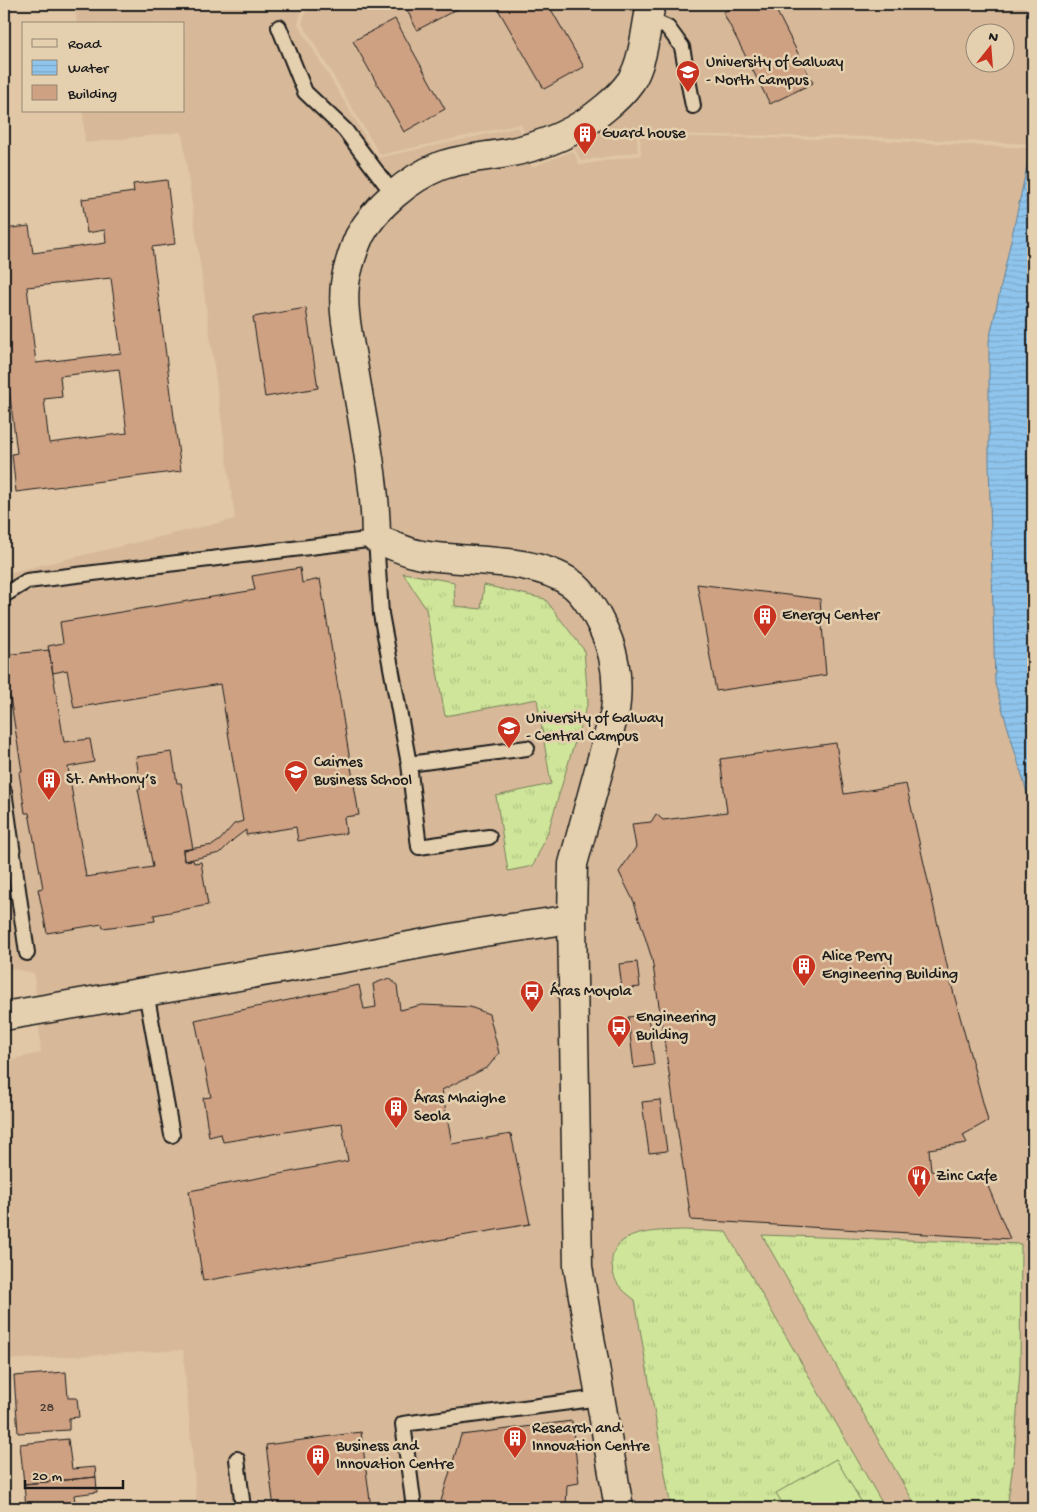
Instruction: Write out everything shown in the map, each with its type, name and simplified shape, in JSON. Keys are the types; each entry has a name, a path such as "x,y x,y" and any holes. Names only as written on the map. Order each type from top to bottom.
{"street":[{"path":"619,1508 578,1267 572,919 573,864 615,711 618,693 610,642 589,604 572,584 553,573 530,566 421,555 376,539 376,508 348,336 345,294 347,275 359,237 394,195 417,177 440,166 462,160 507,153 556,139 588,122 620,96 632,80 635,72 642,49 649,12"},
{"path":"4,1016 484,932 572,919"}],"lane":[{"path":"649,12 668,28 682,47 693,106"},
{"path":"280,27 305,92 345,130 394,195"},
{"path":"4,595 27,581 376,539 381,614 408,764 419,847 489,837"},
{"path":"408,764 527,748"},
{"path":"4,791 27,953"},
{"path":"146,992 172,1135"},
{"path":"414,1508 403,1424 600,1398"},
{"path":"237,1459 243,1508"}],"shaded area":[{"name":"University of Galway - Central Campus","path":"75,4 304,4 298,24 378,158 519,127 532,167 573,151 580,165 641,155 640,136 872,140 1031,148 989,341 989,463 995,684 1033,813 1033,1508 197,1508 183,1350 4,1360 4,1064 21,1057 41,1053 34,973 4,967 4,574 235,519 182,132 85,143 83,112 185,112 185,22 77,22"},
{"name":"University of Galway - North Campus","path":"308,4 1033,4 1032,144 871,137 637,134 638,152 581,161 574,148 534,163 521,124 380,155 302,23"}],"green space":[{"path":"403,573 454,582 455,606 481,609 484,585 545,599 584,650 588,702 548,832 533,866 508,871 496,796 551,784 537,699 445,716 426,609"},
{"path":"684,1230 726,1232 885,1508 671,1508 635,1300 619,1286 614,1277 612,1266 613,1254 618,1245 626,1239 637,1234 649,1232"},
{"path":"762,1235 1021,1244 1020,1370 1014,1457 1007,1508 917,1508"},
{"path":"1033,1457 1033,1508 1027,1508"},
{"path":"836,1459 865,1508 785,1508 776,1493"}],"water":[{"path":"1033,139 1033,813 995,684 989,463 989,341"}],"building":[{"path":"404,4 467,4 417,30"},
{"path":"495,4 548,4 584,67 544,89"},
{"path":"741,4 773,4 813,83 770,104 723,12"},
{"path":"395,19 445,109 404,132 353,41"},
{"path":"167,180 175,244 152,247 181,471 16,492 12,454 17,453 4,348 4,229 29,226 33,253 106,243 105,230 87,233 82,199 134,192 133,184","holes":["111,278 121,353 36,363 27,287","119,369 127,433 49,443 44,399 62,397 60,376"]},
{"path":"306,308 318,388 265,397 253,317"},
{"path":"300,568 302,583 320,579 359,815 344,817 346,833 298,841 296,827 246,835 246,830 220,853 184,861 183,850 213,845 234,824 243,821 220,684 74,708 67,670 53,673 48,646 63,643 60,622 255,590 252,576"},
{"name":"Energy Center","path":"697,584 820,599 826,675 716,691"},
{"name":"St. Anthony’s","path":"49,650 64,742 90,739 94,762 68,767 86,877 153,867 138,789 141,789 136,757 172,752 177,783 181,783 193,849 183,850 184,861 193,860 194,863 201,862 208,905 154,915 155,921 103,928 102,924 47,933 38,889 43,888 29,813 25,813 19,772 22,771 10,697 6,696 4,655"},
{"name":"Alice Perry Engineering Building","path":"836,743 844,794 906,784 951,983 988,1121 963,1135 967,1143 929,1149 931,1171 985,1179 1010,1239 691,1220 652,959 634,902 619,872 636,847 632,824 651,822 656,814 663,820 727,812 720,759"},
{"path":"637,962 640,987 622,989 619,964"},
{"name":"Áras Mhaighe Seola","path":"389,978 397,985 400,1010 422,1005 470,1007 489,1014 499,1053 488,1067 442,1090 452,1144 511,1134 530,1224 203,1281 189,1191 348,1161 342,1123 223,1142 221,1134 209,1137 203,1098 211,1097 195,1020 359,985 364,1009 376,1007 373,984"},
{"path":"648,1015 654,1065 634,1068 628,1017"},
{"path":"660,1100 667,1151 649,1153 642,1102"},
{"path":"66,1372 68,1398 77,1398 79,1417 69,1418 69,1430 18,1433 14,1376"},
{"name":"Research and Innovation Centre","path":"572,1421 579,1483 567,1485 566,1508 442,1508 441,1501 461,1435"},
{"name":"Business and Innovation Centre","path":"361,1432 371,1508 274,1508 266,1445"},
{"path":"68,1439 72,1469 95,1467 96,1477 24,1484 20,1444"},
{"path":"96,1477 97,1492 74,1495 76,1508 26,1508 24,1484"}],"place":[{"name":"University of Galway - North Campus","path":"688,93"},
{"name":"Guard house","path":"585,155"},
{"name":"Energy Center","path":"765,637"},
{"name":"University of Galway - Central Campus","path":"509,749"},
{"name":"Cairnes Business School","path":"296,793"},
{"name":"St. Anthony’s","path":"49,801"},
{"name":"Alice Perry Engineering Building","path":"804,987"},
{"name":"Áras Moyola","path":"532,1013"},
{"name":"Engineering Building","path":"619,1048"},
{"name":"Áras Mhaighe Seola","path":"396,1129"},
{"name":"Zinc Cafe","path":"919,1198"},
{"name":"Research and Innovation Centre","path":"515,1459"},
{"name":"Business and Innovation Centre","path":"318,1477"}]}
